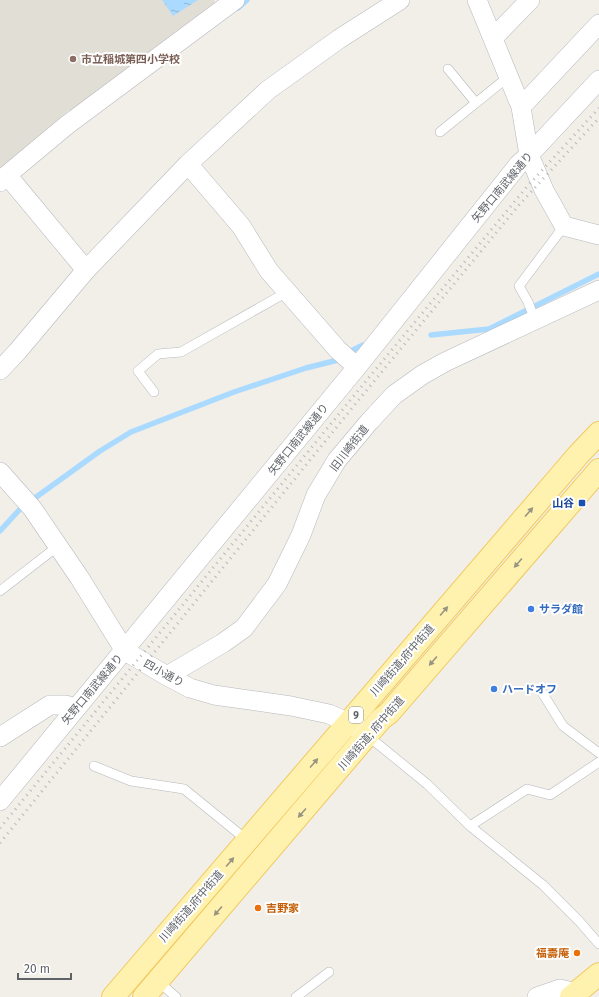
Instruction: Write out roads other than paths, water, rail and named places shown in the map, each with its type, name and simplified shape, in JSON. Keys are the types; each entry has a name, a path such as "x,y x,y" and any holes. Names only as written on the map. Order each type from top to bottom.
{"main road":[{"name":"川崎街道;府中街道","path":"113,997 574,460 599,433"},
{"name":"川崎街道; 府中街道","path":"151,989 381,719 394,707 599,470"},
{"path":"573,995 599,974"}],"street":[{"path":"0,370 86,270 188,164 268,90 339,39 400,0"},
{"path":"477,0 521,108 529,155 544,190 564,226 599,235"},
{"path":"493,38 530,0"},
{"path":"86,270 8,181 67,124 225,3"},
{"path":"521,108 599,24"},
{"name":"矢野口南武線通り","path":"0,801 125,651 348,359 519,164 599,80"},
{"path":"188,164 241,226 269,271 348,359"},
{"name":"旧川崎街道","path":"166,676 223,643 244,628 276,584 300,535 316,495 337,460 394,394 422,375 445,362 599,290"},
{"name":"四小通り","path":"0,472 28,504 58,546 125,651 166,676 190,688 214,695 291,706 329,714 349,723 368,736"},
{"path":"0,737 50,705 65,705 76,708"},
{"path":"537,997 560,989 573,995"}],"lane":[{"path":"448,69 476,103"},
{"path":"440,132 508,77"},
{"path":"534,320 528,302 519,286 564,226"},
{"path":"154,392 138,371 158,354 181,352 287,292"},
{"path":"0,590 58,546"},
{"path":"543,694 563,726 599,753"},
{"path":"368,736 427,784 470,826 543,885 579,921 599,944"},
{"path":"470,826 527,789 550,795 599,762"},
{"path":"94,766 131,781 184,789 248,841"},
{"path":"296,997 329,972"},
{"path":"151,989 176,997"}],"water":[{"path":"162,0 198,0 173,16"}],"waterway":[{"path":"238,8 247,0"},
{"path":"431,335 489,329 599,274"},
{"path":"0,531 21,508 100,451 131,432 234,392 306,368 338,360 349,352 363,345"}],"railway":[{"path":"0,828 525,189 599,108"},
{"path":"0,843 357,402 519,205 599,118"}],"place":[{"name":"市立稲城第四小学校","path":"73,59"},
{"name":"山谷","path":"582,503"},
{"name":"サラダ館","path":"531,609"},
{"name":"ハードオフ","path":"494,689"},
{"name":"吉野家","path":"258,908"},
{"name":"福壽庵","path":"577,953"}]}
